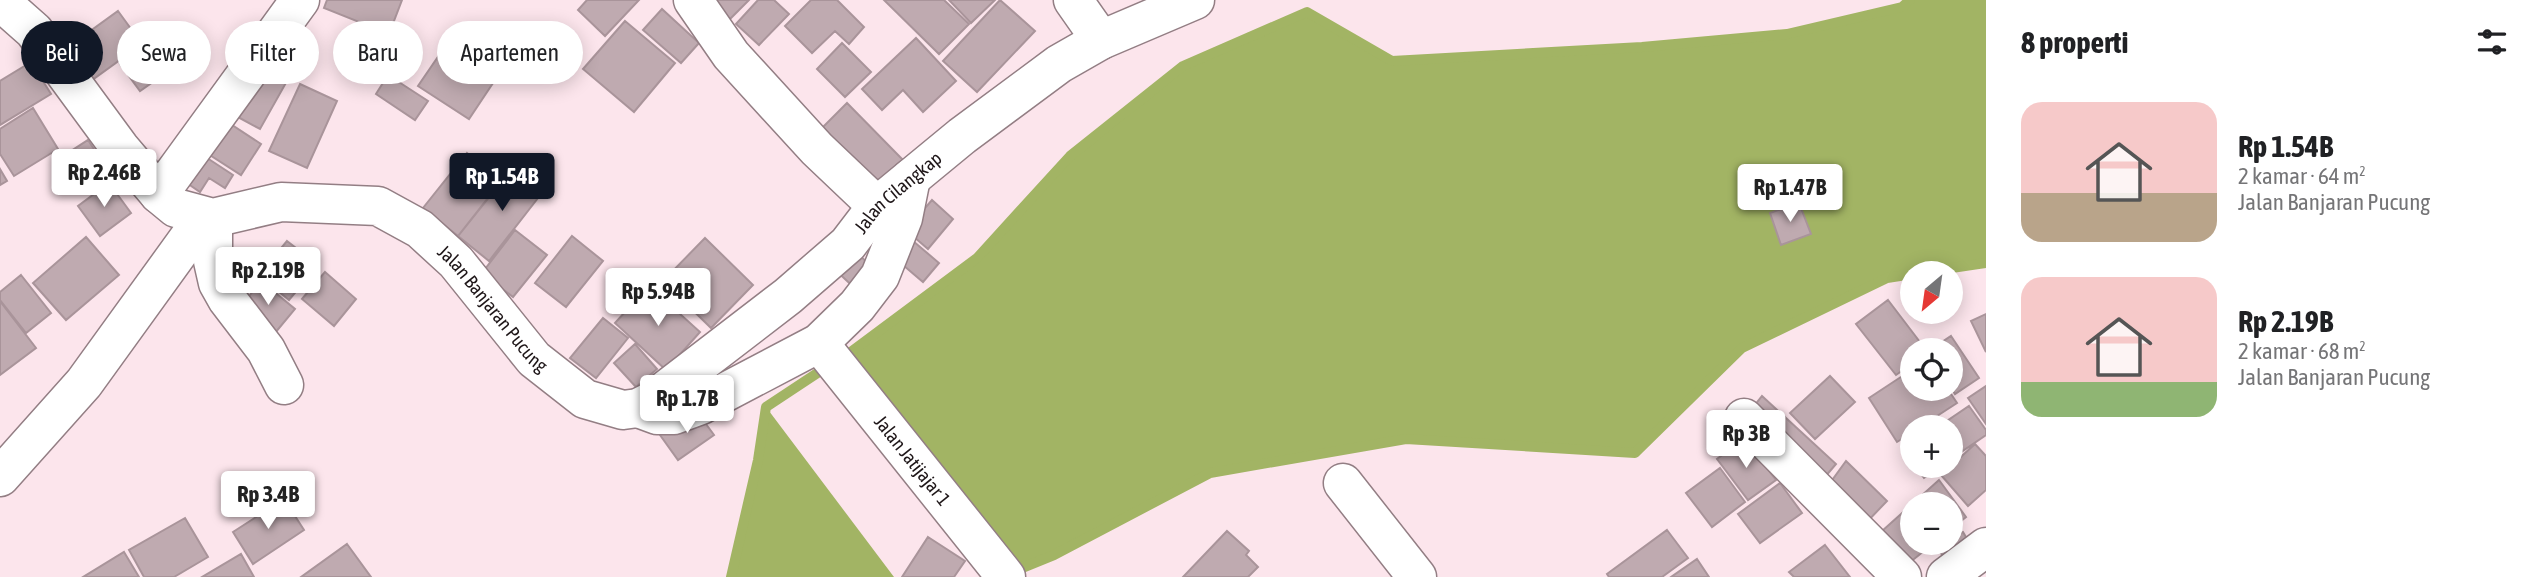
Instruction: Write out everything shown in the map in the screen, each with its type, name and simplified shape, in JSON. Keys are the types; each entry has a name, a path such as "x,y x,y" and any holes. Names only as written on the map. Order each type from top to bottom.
{"street":[{"path":"159,194 300,0"},
{"path":"693,0 731,55 817,149 877,206"},
{"path":"1073,0 1101,40"},
{"name":"Jalan Cilangkap","path":"630,409 650,402 788,296 848,244 877,206 1059,64 1101,40 1195,0"},
{"path":"0,1 34,31 120,148 159,194 176,208 208,217"},
{"name":"Jalan Banjaran Pucung","path":"208,217 281,202 377,206 420,229 456,262 534,359 585,399 657,415 674,415 831,357 857,306 880,276 903,218 911,178"},
{"path":"208,217 212,261 218,282 227,299 266,350 284,385"},
{"path":"0,477 84,383 208,217"},
{"name":"Jalan Jatijajar 1","path":"831,357 1006,577"},
{"path":"1744,418 1902,577"},
{"path":"1343,483 1417,577"},
{"path":"1946,577 1986,547"}],"shaded area":[{"path":"1910,0 1986,0 1986,263 1964,266 1964,261 1900,261 1900,276 1887,278 1742,348 1635,453 1406,439 1210,473 1054,555 1022,568 851,353 977,258 1070,156 1183,66 1307,12 1392,61 1642,47 1787,34 1902,7"},
{"path":"766,407 894,577 731,577 758,460"}],"building":[{"path":"327,0 402,0 394,21 356,21 324,8"},
{"path":"587,0 639,0 605,36 578,10"},
{"path":"710,0 749,0 730,19"},
{"path":"758,0 774,0 789,14 759,45 736,24"},
{"path":"811,0 837,0 864,27 849,44 835,31 812,53 785,26"},
{"path":"884,0 944,0 969,24 939,54"},
{"path":"949,0 995,0 971,23"},
{"path":"1000,0 1035,31 977,92 943,61"},
{"path":"662,9 699,43 681,63 643,30"},
{"path":"118,11 125,21 117,21 117,62 103,72 103,22"},
{"path":"625,21 675,63 634,112 583,69"},
{"path":"916,38 956,81 923,112 903,90 882,110 862,89"},
{"path":"842,43 871,72 845,97 817,69"},
{"path":"437,58 437,84 492,84 469,119 418,86 423,84 423,79"},
{"path":"21,68 21,84 45,84 51,94 0,125 0,81"},
{"path":"135,84 150,84 140,91"},
{"path":"254,84 285,84 260,129 236,116"},
{"path":"300,84 337,101 307,168 269,151"},
{"path":"382,84 402,84 428,101 415,120 376,94"},
{"path":"847,103 904,161 879,186 822,128"},
{"path":"33,108 58,149 14,176 0,154 0,129"},
{"path":"223,119 261,144 241,175 202,150"},
{"path":"88,140 107,169 73,191 54,162"},
{"path":"467,153 502,180 458,236 423,208"},
{"path":"201,154 233,175 225,188 209,178 200,192 184,181"},
{"path":"515,165 545,189 489,261 458,236"},
{"path":"0,169 7,181 0,185"},
{"path":"109,183 131,213 100,236 78,206"},
{"path":"932,200 953,219 928,249 906,230"},
{"path":"1799,203 1811,234 1781,245 1770,213"},
{"path":"515,230 547,255 513,297 482,273"},
{"path":"572,236 603,261 566,307 535,283"},
{"path":"86,237 119,275 66,320 33,283"},
{"path":"705,238 753,285 711,328 663,281"},
{"path":"287,241 318,265 289,300 259,275"},
{"path":"913,241 939,263 923,282 897,260"},
{"path":"849,246 879,273 860,293 831,266"},
{"path":"325,272 356,299 334,326 302,299"},
{"path":"21,275 51,313 26,333 0,300 0,292"},
{"path":"261,281 295,309 275,333 242,305"},
{"path":"649,286 700,332 666,370 615,323"},
{"path":"1888,300 1900,316 1900,324 1906,324 1917,338 1900,338 1900,372 1896,375 1856,324"},
{"path":"0,301 36,348 0,375"},
{"path":"1986,314 1986,352 1971,321"},
{"path":"603,318 628,338 596,378 570,358"},
{"path":"635,344 657,369 636,387 614,363"},
{"path":"1963,354 1979,378 1963,389"},
{"path":"1830,376 1855,402 1815,439 1790,413"},
{"path":"1900,378 1900,401 1957,403 1938,415 1900,415 1900,440 1897,442 1869,398"},
{"path":"1986,386 1986,424 1968,398"},
{"path":"1762,396 1836,464 1819,484 1747,415"},
{"path":"1969,406 1986,430 1986,435 1963,451 1963,415 1956,415"},
{"path":"695,409 714,435 678,460 660,435"},
{"path":"1744,439 1776,480 1748,500 1717,459"},
{"path":"1975,444 1986,456 1986,490 1968,506 1963,500 1963,492 1956,492 1944,478 1963,478 1963,455"},
{"path":"1846,461 1887,501 1862,527 1825,490"},
{"path":"1720,468 1745,502 1712,527 1686,493"},
{"path":"1939,480 1948,492 1926,492"},
{"path":"1780,483 1802,513 1760,543 1738,514"},
{"path":"284,499 304,530 253,564 233,532"},
{"path":"1900,515 1900,555 1919,555 1903,568 1872,540"},
{"path":"185,518 208,557 174,577 144,577 129,550"},
{"path":"1667,530 1688,558 1662,577 1609,577 1607,574"},
{"path":"1227,531 1249,551 1246,555 1258,567 1248,577 1183,577"},
{"path":"1963,532 1973,549 1963,555"},
{"path":"928,537 965,561 954,577 902,577"},
{"path":"347,544 371,577 301,577"},
{"path":"1825,545 1850,577 1794,577 1789,572"},
{"path":"124,552 139,577 83,577"},
{"path":"241,554 254,577 202,577"},
{"path":"1942,555 1963,555 1948,564"},
{"path":"1697,559 1709,577 1671,577"}],"waterway":[{"path":"844,357 977,258 1070,156 1183,66 1307,12 1392,61 1642,47 1787,34 1902,7 1910,0"},
{"path":"1964,266 1986,263"},
{"path":"1012,560 1022,568 1054,555 1210,473 1406,439 1635,453 1742,348 1887,278 1900,276"},
{"path":"731,577 758,460 766,407 828,366"}]}
